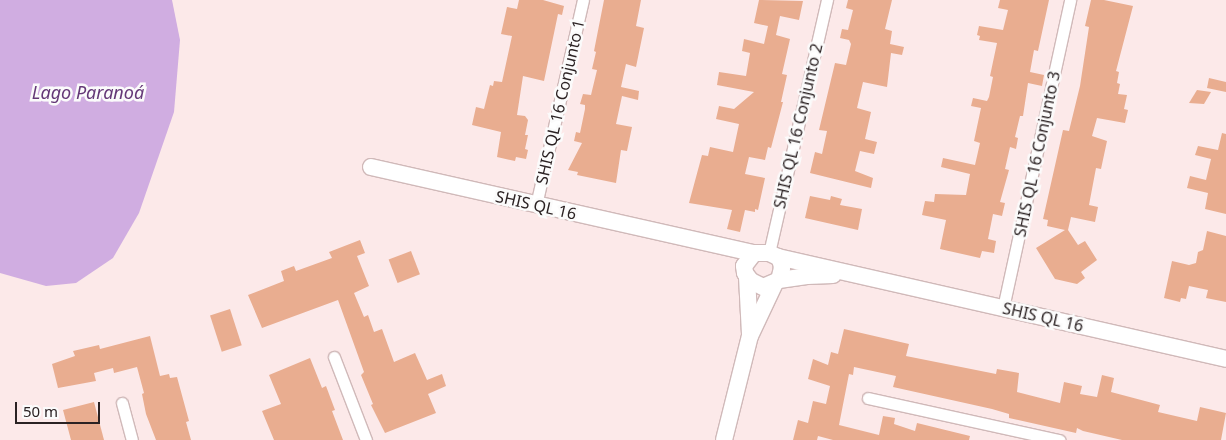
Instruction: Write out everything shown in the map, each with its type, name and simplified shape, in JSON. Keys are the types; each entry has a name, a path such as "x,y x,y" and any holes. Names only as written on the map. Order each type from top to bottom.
{"street":[{"name":"SHIS QL 16 Conjunto 1","path":"536,205 584,0"},
{"name":"SHIS QL 16 Conjunto 2","path":"767,254 827,0"},
{"name":"SHIS QL 16 Conjunto 3","path":"1003,308 1070,0"},
{"name":"SHIS QL 16","path":"372,167 1226,358"},
{"name":"SHIS QL 16","path":"702,241 746,273"},
{"path":"724,440 750,336 782,268 767,254 748,258 746,273 750,336"},
{"path":"746,273 758,286 768,286 777,282"},
{"name":"SHIS QL 16","path":"777,282 818,275 860,276"},
{"path":"334,357 366,440"},
{"path":"868,398 1059,440"},
{"path":"122,403 132,440"}],"water":[{"name":"Lago Paranoá","path":"0,0 172,0 180,40 174,112 139,213 113,258 76,283 46,286 0,273"}],"building":[{"path":"519,0 543,0 564,6 562,15 558,14 544,81 523,76 517,115 525,116 528,120 525,135 528,135 525,149 528,150 526,159 516,157 515,161 497,157 501,132 472,125 476,107 484,109 490,85 493,86 494,81 502,82 512,36 501,34 507,7 517,9"},
{"path":"604,0 641,0 636,26 644,28 636,67 626,64 621,87 639,91 638,100 622,96 616,124 632,127 627,151 621,150 616,183 577,175 578,172 568,170 582,143 574,141 576,132 580,133 585,109 585,105 580,104 583,94 591,95 597,70 592,69"},
{"path":"759,0 803,1 799,20 780,16 776,35 790,39 782,74 787,75 781,102 783,102 771,148 768,147 765,160 749,157 745,174 765,178 758,210 755,209 755,212 745,210 740,232 727,229 732,210 689,203 702,155 708,156 710,147 733,152 739,124 716,119 719,106 734,109 754,92 717,85 719,72 746,76 750,53 742,51 744,39 764,44 768,26 754,23"},
{"path":"848,0 892,0 885,29 892,31 890,44 904,47 902,55 891,53 887,87 863,82 857,108 871,112 865,139 877,142 874,154 860,151 855,171 873,178 871,188 810,173 815,152 822,154 827,131 819,130 835,63 846,65 851,44 849,40 840,38 842,29 848,30 853,10 846,8"},
{"path":"1000,0 1049,0 1038,51 1034,50 1030,72 1044,75 1042,86 1028,83 1023,116 1020,116 1015,137 1018,138 1016,149 1010,147 1005,169 1009,170 1000,202 1005,203 1002,216 993,214 988,239 996,241 994,253 982,251 980,258 940,249 946,220 922,215 925,201 934,202 935,194 966,195 970,174 941,167 943,158 975,165 980,143 974,141 981,108 971,106 973,98 987,101 989,97 993,77 990,76 997,43 979,40 980,36 977,35 979,26 1003,30 1008,10 998,8"},
{"path":"1091,0 1104,0 1133,6 1116,71 1119,72 1117,83 1120,84 1118,94 1127,95 1124,109 1128,110 1125,123 1097,118 1092,136 1107,141 1101,169 1096,168 1089,205 1098,207 1095,222 1071,217 1068,230 1078,245 1085,241 1097,260 1081,272 1085,278 1077,284 1055,279 1036,248 1065,230 1047,226 1048,220 1043,219 1063,130 1069,131 1080,86 1089,27 1085,26"},
{"path":"1209,78 1226,82 1226,92 1207,88"},
{"path":"1197,90 1211,92 1204,104 1189,103"},
{"path":"1222,133 1226,134 1226,214 1205,209 1208,193 1187,188 1190,176 1206,180 1211,159 1195,155 1198,146 1218,150"},
{"path":"810,196 830,200 831,196 842,199 840,205 862,209 858,230 805,218"},
{"path":"1207,231 1226,236 1226,302 1206,298 1208,290 1189,286 1186,299 1181,298 1180,302 1164,298 1172,261 1189,265 1196,263 1198,252 1203,250"},
{"path":"360,240 365,253 357,256 369,286 354,293 364,317 368,315 374,332 382,329 394,362 415,353 427,380 442,374 446,386 428,394 436,413 385,433 371,405 373,404 361,375 364,372 338,300 262,328 248,295 284,281 281,271 294,266 296,271 332,258 329,252"},
{"path":"411,251 420,274 398,283 389,260"},
{"path":"230,309 242,345 222,352 210,315"},
{"path":"844,329 909,344 906,356 996,374 997,369 1019,373 1017,392 1060,403 1064,382 1082,386 1080,394 1097,397 1102,375 1114,378 1111,392 1160,405 1158,412 1197,421 1200,407 1226,413 1221,440 1122,440 1077,428 1076,433 1009,418 1009,414 992,409 893,387 896,376 854,367 853,375 849,374 839,425 879,435 883,416 895,418 894,424 915,431 917,423 970,436 969,440 833,440 818,436 817,440 793,440 798,420 808,423 813,401 826,404 830,386 808,379 813,359 828,365 831,352 838,354"},
{"path":"150,336 160,376 169,374 170,378 177,377 189,421 186,422 191,440 156,440 146,414 142,394 144,393 137,367 114,373 113,368 94,373 96,381 58,388 52,364 75,356 73,351 99,345 100,349"},
{"path":"310,358 322,388 326,386 335,410 332,411 343,440 274,440 262,411 281,404 269,375"},
{"path":"94,402 104,440 71,440 63,410"}]}
